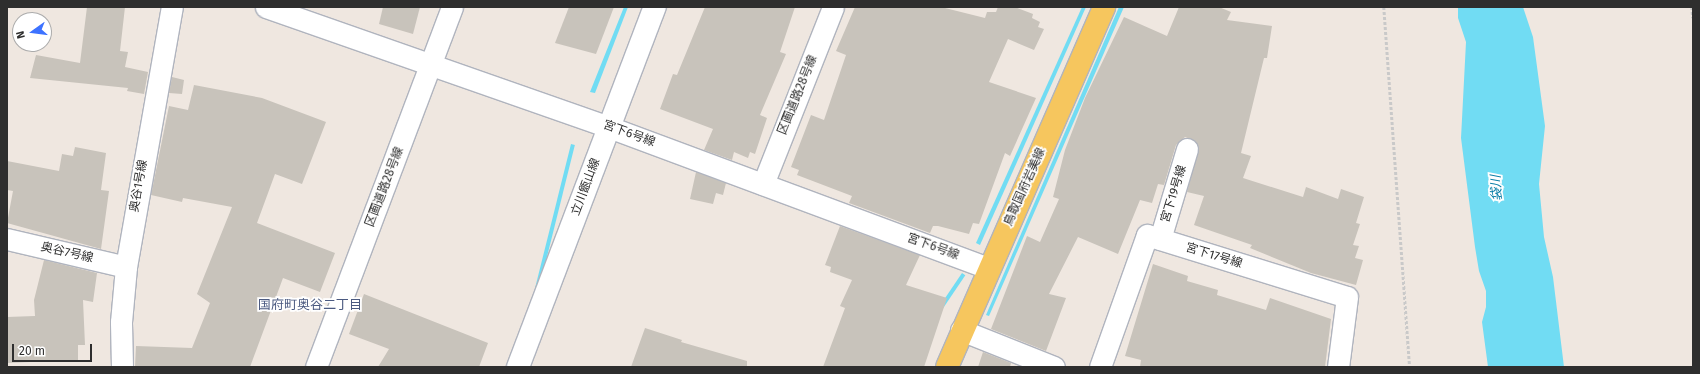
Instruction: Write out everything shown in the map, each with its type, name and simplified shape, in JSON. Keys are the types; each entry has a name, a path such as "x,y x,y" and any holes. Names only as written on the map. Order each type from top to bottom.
{"main road":[{"name":"鳥取国府岩美線","path":"947,367 961,330 1104,7"}],"street":[{"name":"奥谷1号線","path":"122,367 121,322 126,267 172,7"},
{"name":"区画道路28号線","path":"316,367 432,65 452,7"},
{"name":"立川甑山線","path":"518,367 654,7"},
{"name":"区画道路28号線","path":"763,184 833,7"},
{"name":"宮下6号線","path":"279,9 432,65 609,126 989,268"},
{"name":"宮下19号線","path":"1160,239 1187,149"},
{"name":"宮下17号線","path":"1100,367 1147,235 1347,297 1338,367"},
{"name":"奥谷7号線","path":"7,239 126,267"},
{"path":"961,330 1054,367"}],"path":[{"path":"1384,7 1410,367"},
{"path":"1692,7 1693,18"}],"water":[{"path":"624,7 628,7 595,93 590,92"},
{"path":"1082,7 1086,7 980,245 976,243"},
{"path":"1119,7 1124,7 989,316 986,315"},
{"name":"袋川","path":"1458,7 1523,7 1533,37 1545,126 1539,184 1544,237 1553,277 1564,367 1488,367 1482,322 1486,307 1486,291 1479,271 1475,247 1461,138 1466,42 1458,18"},
{"path":"571,144 575,145 520,367 515,367"},
{"path":"962,273 965,275 909,359 906,357"}],"building":[{"path":"87,7 125,7 120,51 128,52 125,67 148,72 144,94 127,91 128,88 30,78 36,55 80,63"},
{"path":"383,7 420,7 413,34 379,24"},
{"path":"569,7 614,7 596,54 555,43"},
{"path":"705,7 795,7 780,52 786,54 760,115 767,118 755,154 750,152 748,158 734,152 732,160 704,150 713,129 660,109 673,74 677,75"},
{"path":"855,7 941,7 985,18 987,12 996,12 998,7 1015,7 1033,14 1032,18 1040,22 1038,27 1044,29 1034,50 1008,39 989,82 1036,98 1010,156 1005,153 979,224 973,223 969,234 938,226 933,226 930,233 849,203 852,196 797,175 799,170 791,167 811,115 824,120 846,55 836,51"},
{"path":"1179,7 1219,7 1231,12 1227,20 1272,26 1267,58 1264,58 1241,153 1251,156 1243,178 1303,197 1306,187 1338,199 1341,189 1364,197 1356,223 1360,224 1353,245 1359,246 1355,258 1363,260 1356,285 1311,273 1250,248 1252,245 1194,225 1204,196 1187,192 1199,147 1195,141 1185,137 1176,145 1164,185 1158,184 1152,203 1140,200 1118,254 1078,237 1049,294 1066,298 1046,351 991,329 1027,236 1040,242 1059,199 1053,197 1065,150 1085,98 1124,17 1167,36"},
{"path":"172,77 184,80 182,94 169,93"},
{"path":"194,85 262,98 326,122 302,184 275,174 257,223 335,253 320,292 283,278 250,367 135,367 136,346 192,348 210,303 197,294 232,207 183,198 182,202 151,195 169,106 188,110"},
{"path":"75,147 106,153 101,190 109,191 101,249 7,223 13,191 7,190 7,161 59,171 62,154 73,156"},
{"path":"696,172 726,183 723,195 716,193 713,204 690,199"},
{"path":"840,226 920,255 906,285 947,298 924,367 823,367 845,308 840,306 852,280 830,272 831,267 825,265"},
{"path":"44,260 97,273 93,302 83,300 85,345 78,345 78,360 7,363 7,317 35,316 34,300"},
{"path":"1153,264 1188,276 1187,281 1218,290 1217,295 1266,310 1270,298 1331,319 1325,367 1140,367 1141,360 1125,356"},
{"path":"364,294 488,343 479,367 378,367 389,349 349,334"},
{"path":"645,328 682,340 681,342 747,361 747,367 631,367"},
{"path":"983,352 1011,363 1010,367 978,367"}],"district":[{"name":"国府町奥谷二丁目","path":"310,305"}]}
